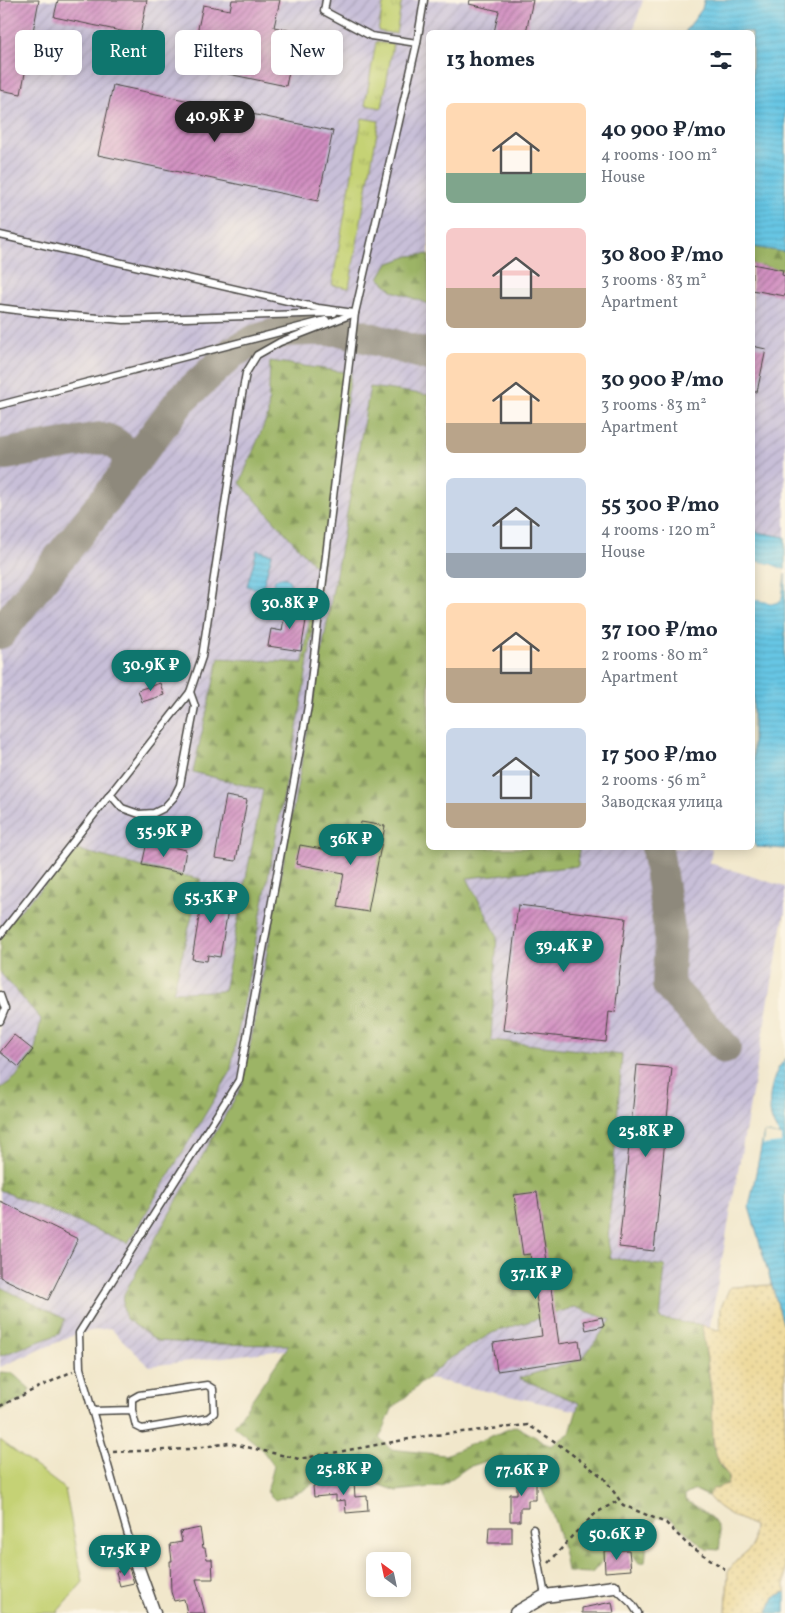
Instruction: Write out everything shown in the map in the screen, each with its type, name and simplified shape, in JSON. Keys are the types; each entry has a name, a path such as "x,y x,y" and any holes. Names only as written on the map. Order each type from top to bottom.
{"street":[{"path":"136,1563 154,1613"},
{"path":"516,1613 545,1596 614,1587"}],"lane":[{"path":"326,0 324,11 371,36 416,43"},
{"path":"136,1563 80,1368 79,1333 239,1080 308,706 355,313 424,0"},
{"path":"0,235 318,308 355,313"},
{"path":"0,308 124,320 355,313"},
{"path":"0,404 355,313"},
{"path":"0,935 190,692 202,657 246,374 257,355 280,342 355,313"},
{"path":"110,794 122,808 139,814 154,813 164,808 174,797 180,785 196,706 190,692"},
{"path":"0,995 5,1009 0,1021"},
{"path":"207,1385 213,1389 214,1413 208,1418 142,1429 136,1426 132,1410 132,1399 139,1394 207,1385"},
{"path":"92,1411 132,1410"},
{"path":"533,1530 545,1596"},
{"path":"614,1587 632,1604 638,1613"}],"path":[{"path":"0,1406 80,1368"},
{"path":"104,1453 190,1449 229,1443 299,1459 426,1436 528,1424 604,1478 623,1505 666,1523 687,1544 728,1571"},
{"path":"541,1571 573,1534 596,1513 619,1500"}],"shaded area":[{"path":"0,0 643,0 634,30 426,30 426,850 712,850 710,863 785,887 785,911 709,1331 735,1487 578,1411 292,1349 149,1366 110,1328 79,1333 0,1367"},
{"path":"755,261 785,267 785,537 755,531"}],"green space":[{"path":"384,0 402,0 396,34 378,31"},
{"path":"376,42 393,44 382,108 365,105"},
{"path":"362,118 379,121 349,288 332,285"},
{"path":"755,247 785,252 785,272 764,266 755,268"},
{"path":"426,254 426,303 393,291 379,278 387,264 409,256"},
{"path":"270,361 351,373 301,707 230,1073 128,1243 0,1190 0,1089 16,1077 35,1049 41,1019 2,975 0,971 0,938 4,927 78,850 143,867 201,879 173,992 224,991 263,790 193,772 219,658 303,663 317,568 240,483 268,415"},
{"path":"370,387 426,395 426,850 579,850 578,866 467,878 497,935 491,1040 622,1055 608,1241 611,1258 665,1266 660,1319 702,1325 712,1399 713,1447 721,1468 729,1476 727,1484 713,1489 708,1496 695,1490 685,1495 685,1500 712,1519 719,1532 719,1550 706,1549 667,1516 657,1518 648,1535 645,1562 639,1563 630,1551 610,1552 592,1573 567,1572 556,1524 536,1478 517,1475 496,1458 468,1467 441,1486 397,1491 359,1477 313,1483 302,1491 275,1500 267,1492 274,1466 260,1447 234,1426 289,1345 158,1341 126,1319 123,1307 124,1294 243,1084","holes":["575,1307 611,1320 582,1359 519,1378 579,1403 570,1433 551,1446 516,1426 445,1455 390,1449 380,1438 392,1409 446,1361 492,1333"]},
{"path":"0,1287 65,1319 59,1334 0,1356"},
{"path":"0,1372 12,1373 30,1389 27,1397 0,1410"},
{"path":"0,1440 65,1489 83,1582 58,1611 59,1613 0,1613"}],"sand":[{"path":"772,1285 785,1330 785,1592 774,1597 768,1613 726,1613 728,1571 752,1547 754,1526 723,1510 708,1496 713,1489 727,1484 729,1476 722,1468 718,1459 713,1440 711,1390 702,1325 720,1331 721,1307 730,1287"}],"water":[{"path":"704,0 785,0 785,252 755,247 755,30 686,30 702,9"},
{"path":"755,532 785,537 785,570 770,564 755,561"},
{"path":"257,550 272,554 262,590 247,586"},
{"path":"785,574 785,849 756,847 755,845 755,599 773,603 781,601"},
{"path":"282,577 288,580 291,586 288,592 282,595 276,592 273,586 276,580"},
{"path":"785,1058 785,1330 749,1207 764,1133 781,1136 772,1121 770,1096 774,1079"},
{"path":"785,1592 785,1613 768,1613 774,1597"}],"pier":[{"path":"755,561 770,564 785,570 781,601 773,603 755,599 755,597 779,599 784,572 755,565"},
{"path":"764,1133 781,1136 781,1143 763,1145"}],"building":[{"path":"0,0 39,0 33,30 15,30 15,75 25,75 21,94 0,90"},
{"path":"58,0 147,0 141,30 116,30 54,17"},
{"path":"232,0 280,0 274,27 288,30 271,30 271,75 288,75 286,86 233,75 261,75 261,30 198,30 203,5 230,10"},
{"path":"470,0 533,0 526,30 494,30 499,11 469,4"},
{"path":"113,85 333,131 318,201 98,155"},
{"path":"755,265 783,270 782,275 785,276 785,296 755,291"},
{"path":"755,347 766,349 757,392 755,392"},
{"path":"286,605 308,608 301,651 268,646 271,629 282,631"},
{"path":"160,683 164,695 142,702 138,690"},
{"path":"226,796 247,800 236,861 215,858"},
{"path":"361,822 385,826 368,912 338,907 344,873 296,864 300,845 355,855"},
{"path":"147,842 186,850 182,873 142,865"},
{"path":"204,887 231,892 220,957 208,955 207,961 192,959"},
{"path":"518,905 626,918 615,1012 609,1011 606,1042 503,1030"},
{"path":"14,1035 33,1050 19,1067 0,1052"},
{"path":"637,1065 672,1068 654,1251 619,1247"},
{"path":"537,1192 559,1344 579,1341 582,1359 497,1371 493,1343 542,1336 530,1254 523,1255 514,1195"},
{"path":"0,1201 78,1239 48,1300 0,1277"},
{"path":"602,1317 604,1326 586,1330 584,1321"},
{"path":"517,1478 536,1478 536,1500 528,1500 528,1508 520,1508 520,1521 510,1521 510,1494 517,1494"},
{"path":"354,1482 355,1497 367,1496 368,1511 346,1513 345,1500 336,1501 336,1495 314,1497 313,1486"},
{"path":"489,1527 512,1527 512,1543 488,1543"},
{"path":"200,1528 207,1559 212,1559 213,1579 196,1579 205,1613 187,1613 184,1599 174,1601 171,1592 170,1561 172,1561 170,1544 182,1542 180,1532"},
{"path":"629,1550 631,1570 605,1572 604,1551"},
{"path":"129,1568 134,1583 120,1586 116,1572"},
{"path":"612,1602 614,1613 582,1613 582,1608"}],"taxiway":[{"path":"0,633 181,400 233,352 256,340 286,331 341,330 426,354"},
{"path":"0,455 100,438 120,447 126,455 127,467 124,474"},
{"path":"657,850 670,935 668,985 725,1048"}]}
